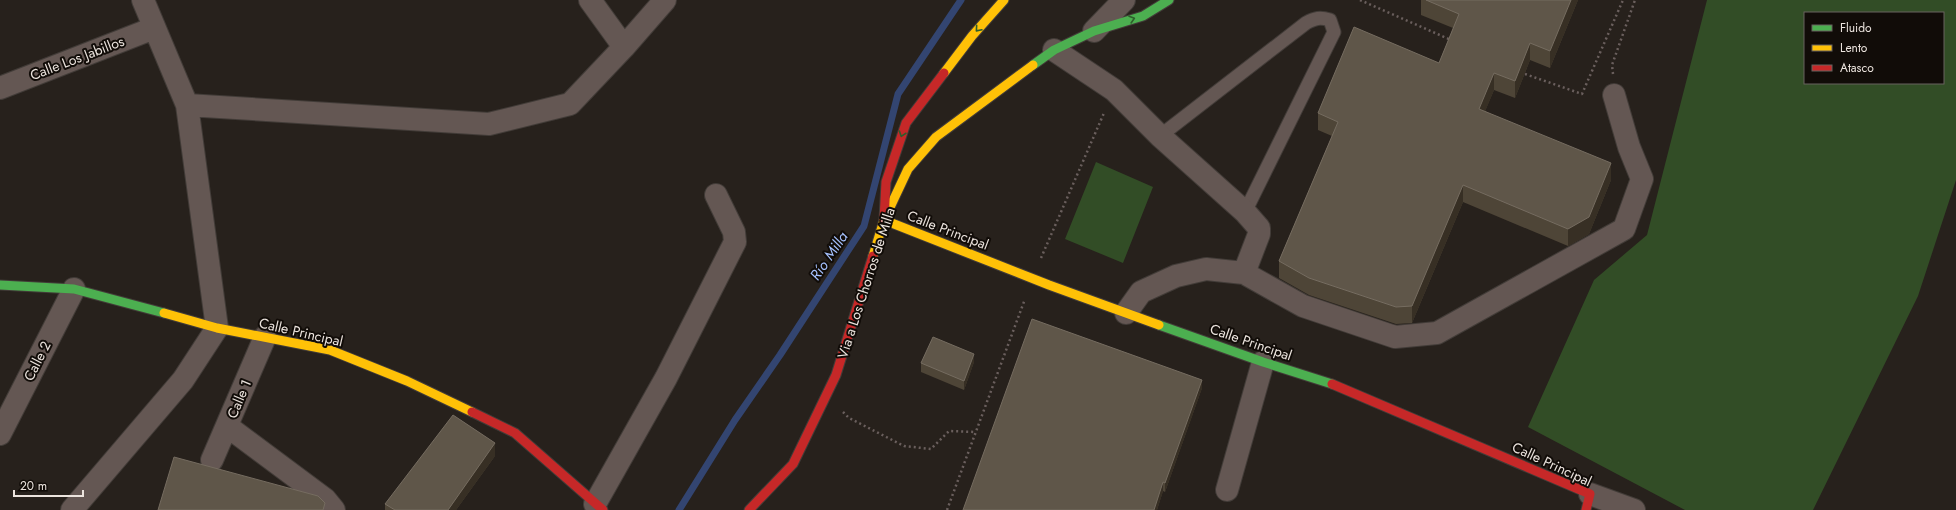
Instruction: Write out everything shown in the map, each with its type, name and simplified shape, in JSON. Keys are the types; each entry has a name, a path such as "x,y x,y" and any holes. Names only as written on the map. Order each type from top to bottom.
{"main road":[{"path":"884,220 886,182 906,123 972,36 1004,0"},
{"name":"Via a Los Chorros de Milla","path":"749,510 794,464 826,397 836,375 884,220 908,169 936,137 1054,50 1094,31 1143,16 1169,0"},
{"name":"Calle Principal","path":"884,220 1032,277 1263,362 1321,378 1588,502"},
{"name":"Calle Principal","path":"0,285 74,289 218,328 330,350 407,381 515,433 599,507"}],"street":[{"path":"72,510 183,380 218,328 188,105 143,0"},
{"path":"590,0 624,48"},
{"path":"188,105 489,124 570,104 624,48 665,0"},
{"name":"Via a Los Chorros de Milla","path":"1094,31 1124,0"},
{"name":"Calle Los Jabillos","path":"0,88 154,28"},
{"path":"1054,50 1114,90 1160,136 1245,212 1259,228 1259,234 1244,273"},
{"path":"1126,312 1141,292 1176,276 1206,269 1244,273 1303,306 1395,337 1437,334 1624,229 1642,179 1629,147 1614,95"},
{"path":"599,507 735,242 734,232 716,195"},
{"name":"Calle 2","path":"0,434 74,289"},
{"name":"Calle 1","path":"212,460 265,337"},
{"path":"1226,490 1263,362"},
{"path":"227,426 325,499 334,510"},
{"path":"1588,502 1634,510"}],"lane":[{"path":"1160,136 1306,23 1314,18 1321,17 1330,20 1334,32 1245,212"}],"path":[{"path":"1360,0 1453,41"},
{"path":"1525,74 1582,94 1623,0"},
{"path":"1614,95 1612,65 1635,0"},
{"path":"947,510 1011,339 1032,277 1114,90"},
{"path":"826,397 850,418 904,446 931,449 949,431 976,432"}],"green space":[{"path":"1707,0 1956,0 1956,180 1918,296 1813,510 1685,510 1528,427 1594,280 1647,235"},
{"path":"1096,162 1153,187 1123,263 1065,239"}],"building":[{"path":"1426,0 1571,0 1550,51 1530,43 1515,81 1494,73 1479,109 1611,163 1589,217 1568,229 1463,185 1412,306 1396,307 1309,278 1279,261 1338,122 1318,113 1354,27 1439,63 1459,14"},
{"path":"1032,319 1202,380 1165,483 1163,482 1154,510 963,510"},
{"path":"933,337 974,354 964,381 921,363"},
{"path":"453,415 495,443 448,510 395,510 385,504"},
{"path":"174,457 318,496 325,503 323,510 158,510"}],"waterway":[{"name":"Río Milla","path":"679,510 735,420 780,355 864,226 898,94 961,0"}],"traffic: fast":[{"path":"1033,65 1054,50 1094,31 1143,16 1169,0"},
{"path":"0,285 74,289 164,313"},
{"path":"1159,325 1263,362 1332,384"}],"traffic: slow":[{"path":"944,73 972,36 1004,0"},
{"path":"873,256 884,220 908,169 936,137 1033,65"},
{"path":"884,220 1049,285 1159,325"},
{"path":"164,313 217,328 330,350 407,381 472,412"}],"traffic: jam":[{"path":"884,220 886,182 906,123 944,73"},
{"path":"749,510 793,464 836,375 873,256"},
{"path":"1332,384 1590,494 1586,510"},
{"path":"472,412 515,433 603,510"}]}
